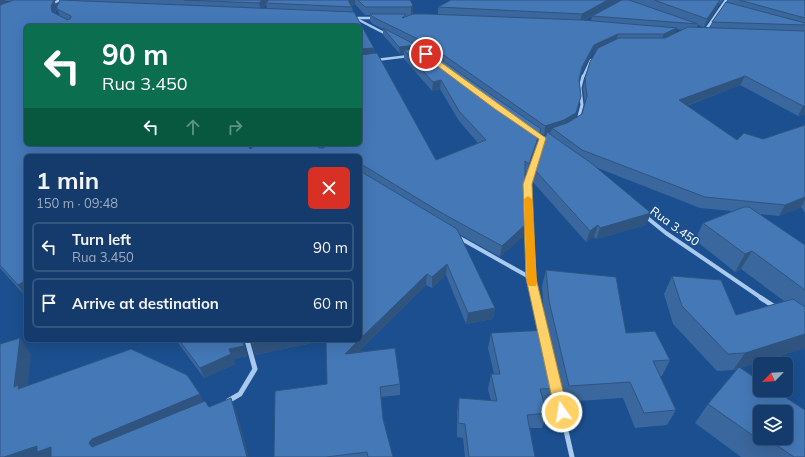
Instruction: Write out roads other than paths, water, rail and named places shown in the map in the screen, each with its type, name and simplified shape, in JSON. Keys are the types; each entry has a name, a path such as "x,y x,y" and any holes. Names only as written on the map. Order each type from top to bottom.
{"street":[{"path":"50,5 60,0"},
{"path":"706,32 726,0"},
{"path":"43,5 56,6"},
{"path":"714,6 728,10"},
{"path":"348,17 380,18"},
{"path":"356,18 391,36"},
{"path":"699,29 706,32"},
{"path":"699,33 706,32"},
{"path":"577,123 582,105 580,88 585,70 594,55"},
{"path":"375,60 411,56"},
{"path":"530,129 556,147"},
{"path":"543,138 549,136"},
{"path":"543,138 528,184 531,278 545,340"},
{"name":"Rua 3.450","path":"642,214 666,233 780,311"},
{"path":"451,233 531,278"},
{"path":"223,404 240,394 255,369 248,342"},
{"path":"556,387 572,457"}]}
